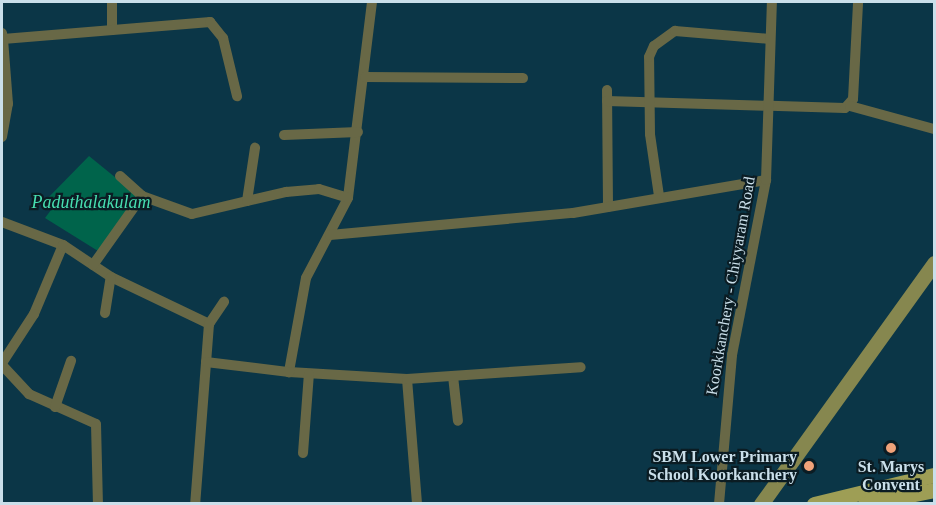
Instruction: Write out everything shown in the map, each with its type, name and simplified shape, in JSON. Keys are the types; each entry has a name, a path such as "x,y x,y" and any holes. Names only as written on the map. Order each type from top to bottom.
{"main road":[{"path":"761,504 934,263"},
{"path":"814,504 934,475"},
{"path":"865,504 934,490"}],"street":[{"path":"112,2 112,30"},
{"path":"290,372 306,278 348,198 365,77 368,2"},
{"name":"Koorkkanchery - Chiyyaram Road","path":"719,504 732,355 766,180 772,2"},
{"path":"850,106 858,2"},
{"path":"2,137 7,121 2,36 210,22 224,38 237,96"},
{"path":"659,196 650,102 649,57 663,35 770,39"},
{"path":"365,77 523,78"},
{"path":"607,90 608,207"},
{"path":"607,101 768,109 850,106 934,129"},
{"path":"284,135 358,132"},
{"path":"247,201 255,148"},
{"path":"120,176 142,196 192,213 319,189 348,198"},
{"path":"330,235 608,207 659,196 766,180"},
{"path":"93,265 142,196"},
{"path":"2,222 63,245 111,277 209,324"},
{"path":"63,245 34,314 2,364 30,394 96,424 98,504"},
{"path":"105,313 111,277"},
{"path":"195,504 209,324 225,302"},
{"path":"55,407 71,361"},
{"path":"206,362 309,374 407,379 581,368"},
{"path":"303,453 309,374"},
{"path":"453,376 458,421"},
{"path":"407,379 417,504"}],"water":[{"name":"Paduthalakulam","path":"89,156 137,195 98,251 45,218 51,210 43,203"}],"place":[{"name":"St. Marys Convent","path":"891,448"},
{"name":"SBM Lower Primary School Koorkanchery","path":"809,466"}]}
